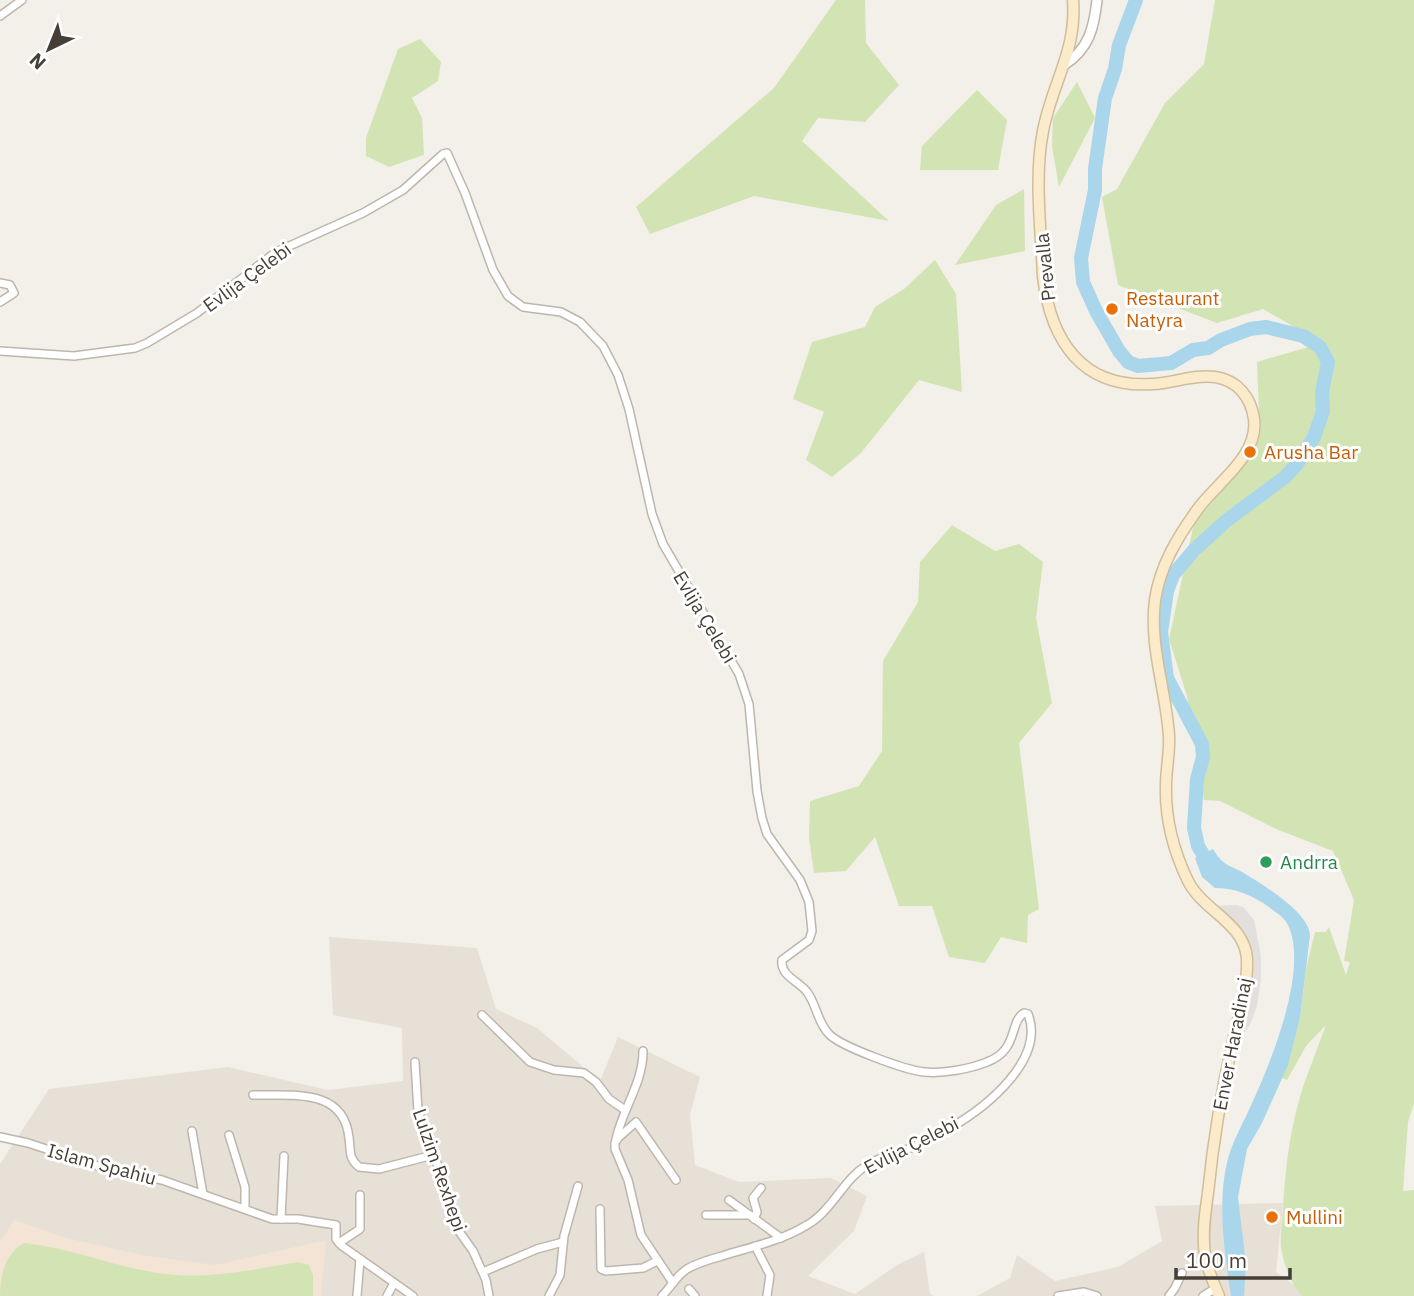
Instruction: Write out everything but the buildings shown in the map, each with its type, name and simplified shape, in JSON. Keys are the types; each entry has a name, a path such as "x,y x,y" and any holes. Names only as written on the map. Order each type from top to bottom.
{"main road":[{"name":"Prevalla","path":"1073,0 1075,24 1045,118 1039,179 1045,296 1061,341 1080,363 1105,378 1142,385 1205,376 1220,378 1241,389 1252,409 1255,434 1250,447 1198,509 1164,564"},
{"name":"Enver Haradinaj","path":"1164,564 1158,582 1153,619 1156,663 1169,735 1166,782 1168,821 1187,879 1194,891 1235,931 1247,960 1243,995 1215,1135 1206,1209 1204,1252 1217,1292"}],"street":[{"path":"0,16 22,0"},
{"path":"1064,65 1080,53 1088,41 1097,0"},
{"name":"Evlija Çelebi","path":"0,351 74,356 135,348 197,313 276,251 363,213 407,187 443,154 450,156 493,270 508,296 523,307 561,312 580,322 603,346 618,375 629,409 652,514 663,544 739,674 749,704 757,791 767,834 800,880 809,902 812,931 810,940 782,960 784,971 808,992 821,1025 835,1040 895,1064 924,1072 989,1062 1009,1044 1019,1016 1024,1013 1030,1018 1032,1041 1017,1073 951,1128 899,1153 868,1164 810,1224 781,1238 687,1269 662,1296"},
{"path":"0,283 10,285 14,293 0,302"},
{"path":"482,1015 530,1062 554,1070 584,1073 596,1082 609,1099 625,1110"},
{"path":"643,1051 641,1074 625,1110 615,1143 634,1201 641,1235 673,1283"},
{"name":"Lulzim Rexhepi","path":"415,1062 416,1107 446,1188 456,1227 473,1251 483,1272 489,1296"},
{"path":"253,1095 289,1094 333,1104 342,1113 349,1138 349,1154 359,1167 379,1169 433,1155"},
{"path":"615,1143 636,1122 676,1180"},
{"path":"192,1131 203,1194"},
{"path":"229,1135 244,1186 245,1208"},
{"name":"Islam Spahiu","path":"0,1137 28,1143 104,1168 162,1180 264,1216 337,1225 335,1235 339,1243 413,1296"},
{"path":"281,1219 284,1156"},
{"path":"549,1296 560,1275 564,1242 578,1186"},
{"path":"706,1215 752,1217 757,1212 753,1198 761,1188"},
{"path":"339,1243 360,1228 360,1195"},
{"path":"729,1199 781,1238"},
{"path":"600,1209 601,1269 606,1271 643,1268 657,1261"},
{"path":"483,1272 537,1249 564,1242"},
{"path":"755,1246 770,1275 767,1296"},
{"path":"357,1296 360,1259"},
{"path":"1169,1296 1182,1273"},
{"path":"387,1296 394,1283"},
{"path":"689,1289 695,1296"},
{"path":"1058,1296 1084,1292 1097,1296"},
{"path":"1203,1296 1217,1292"},
{"path":"482,1296 489,1296"}],"shaded area":[{"path":"1217,906 1243,907 1254,920 1261,957 1261,978 1257,1006 1250,1025 1232,1047 1243,995 1242,941 1213,910"},
{"path":"329,937 477,948 496,1009 537,1028 600,1081 618,1037 700,1077 690,1115 695,1165 739,1182 831,1178 867,1196 854,1231 808,1276 855,1294 897,1265 924,1252 930,1294 934,1296 0,1296 0,1164 49,1089 228,1067 328,1090 403,1081 402,1028 333,1015"},
{"path":"1283,1203 1276,1272 1309,1296 977,1296 1010,1278 1017,1255 1055,1281 1118,1267 1162,1241 1155,1206"},
{"path":"14,1220 70,1239 147,1256 215,1265 326,1240 321,1296 0,1296 0,1242"}],"green space":[{"path":"836,0 865,0 866,43 899,85 865,122 818,118 802,141 889,221 754,196 650,234 636,207 774,88"},
{"path":"1215,0 1414,0 1414,1103 1408,1122 1403,1191 1414,1190 1414,1296 1302,1296 1294,1286 1286,1266 1281,1238 1289,1144 1300,1097 1326,1025 1306,1046 1287,1080 1280,1077 1300,1019 1306,969 1315,932 1326,932 1329,927 1346,975 1350,962 1344,961 1354,900 1333,851 1276,829 1220,801 1204,800 1187,696 1169,639 1194,523 1256,451 1259,411 1257,362 1322,343 1263,309 1217,323 1118,285 1102,197 1117,189 1165,103 1204,64"},
{"path":"420,39 441,62 438,81 412,98 422,118 424,155 389,167 366,156 366,138 398,49"},
{"path":"1077,82 1095,118 1059,187 1052,146 1053,118"},
{"path":"977,90 1007,120 998,170 920,170 922,146"},
{"path":"1024,189 1025,251 955,265 996,205"},
{"path":"935,260 956,294 962,392 919,380 861,453 832,477 806,460 824,412 793,399 812,342 865,327 875,307 904,289"},
{"path":"952,525 995,551 1019,544 1043,562 1036,618 1052,703 1019,743 1039,909 1028,915 1027,943 1001,937 985,963 949,957 932,906 899,906 875,837 846,871 814,873 809,838 810,801 859,786 882,751 883,661 918,602 920,562"},
{"path":"24,1243 165,1274 198,1276 232,1273 298,1262 309,1265 313,1275 313,1296 0,1296 1,1281 8,1259"}],"water":[{"path":"1213,849 1225,863 1285,901 1302,918 1310,935 1300,1018 1288,1065 1247,1149 1238,1197 1246,1264 1244,1296 1231,1296 1223,1230 1224,1179 1231,1150 1284,1020 1294,968 1293,945 1288,925 1269,907 1243,893 1215,888 1202,877 1195,858"}],"waterway":[{"path":"1136,0 1119,45 1115,69 1105,98 1095,169 1095,190 1081,258 1083,282 1096,311 1119,351 1128,362 1138,366 1171,363 1193,350 1208,348 1250,329 1266,327 1303,336 1320,347 1328,362 1322,392 1323,411 1314,437 1297,464 1285,477 1226,521 1194,550 1173,575 1167,591 1161,632 1167,678 1202,744 1203,757 1197,779 1194,828 1198,846 1211,868"}],"place":[{"name":"Restaurant Natyra","path":"1112,309"},
{"name":"Arusha Bar","path":"1250,452"},
{"name":"Andrra","path":"1266,862"},
{"name":"Mullini","path":"1272,1217"}]}
